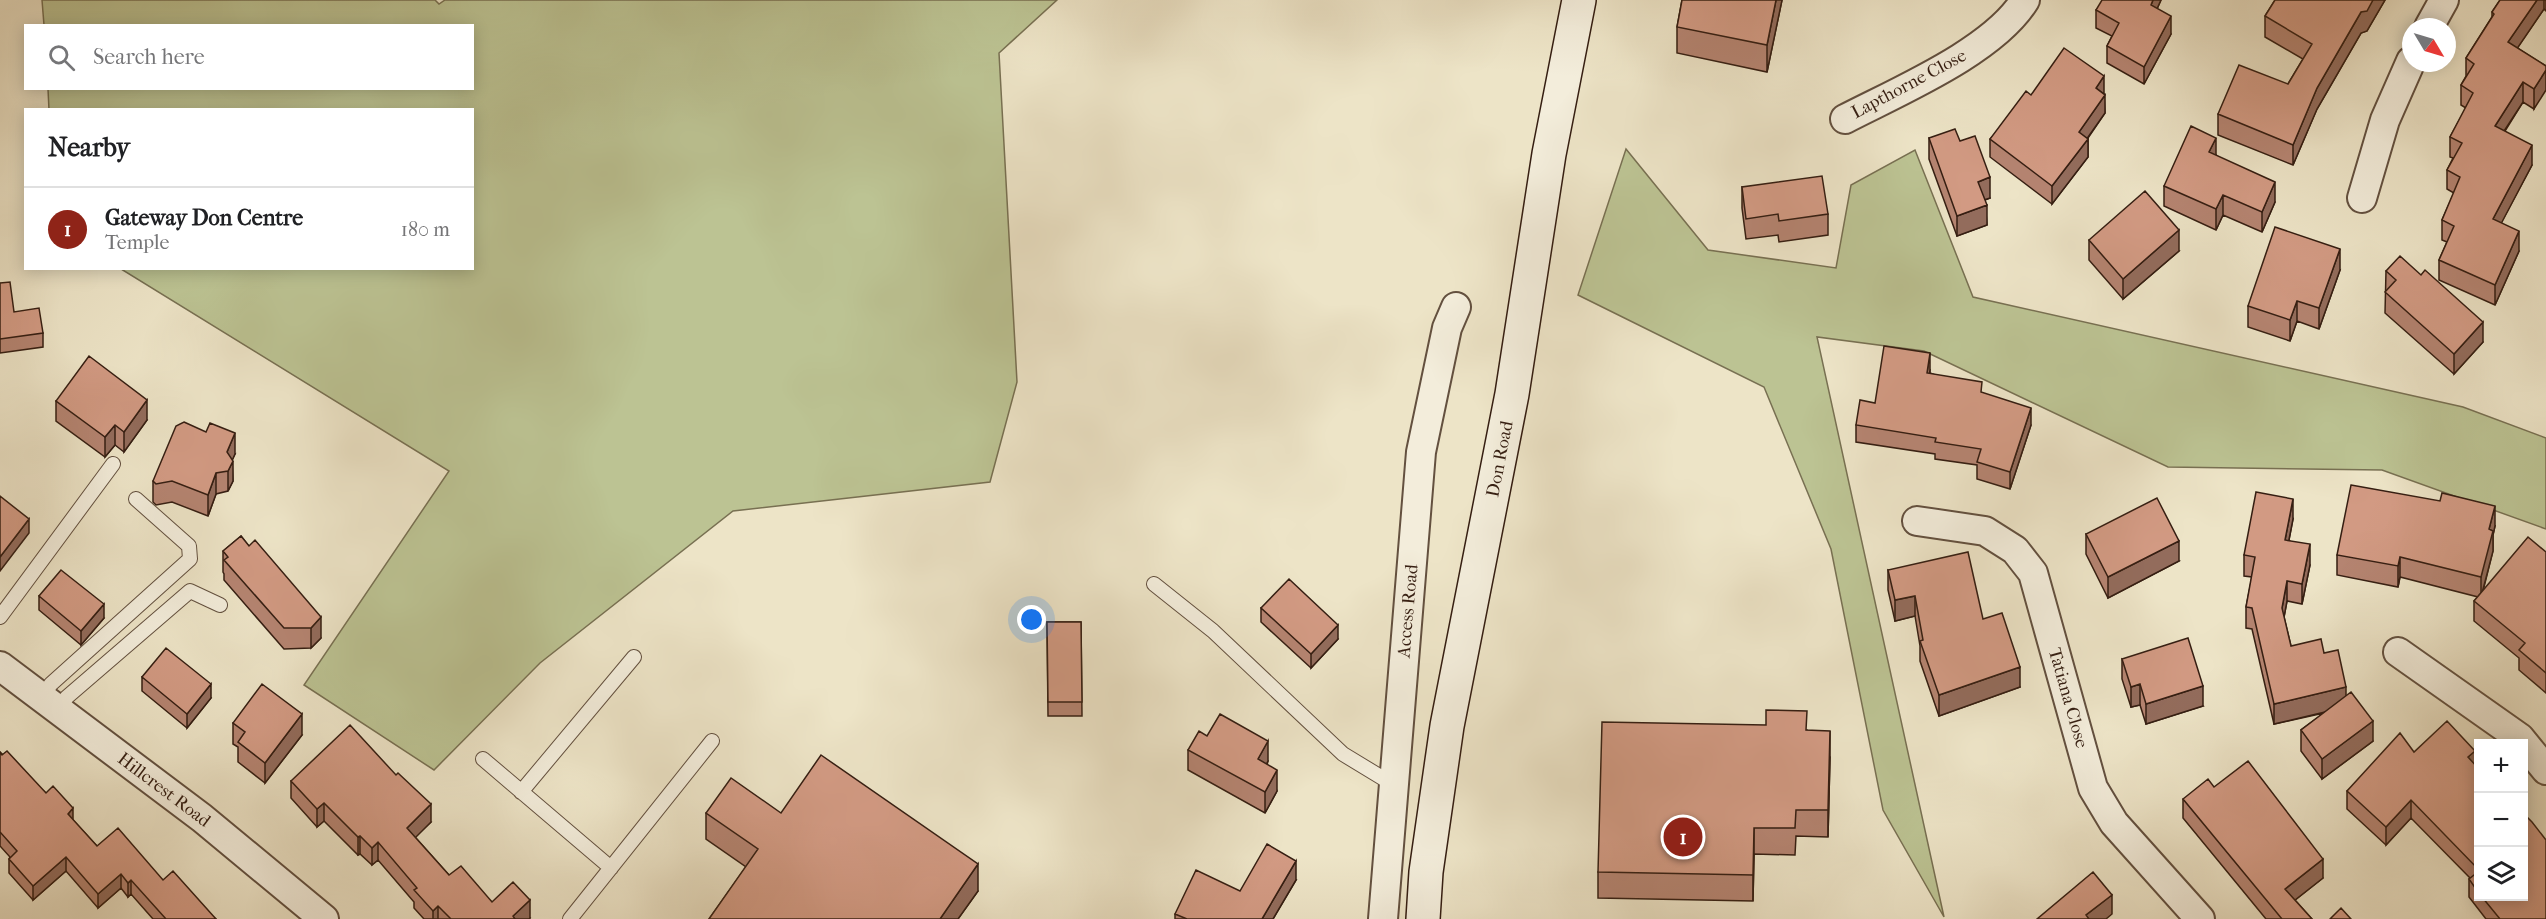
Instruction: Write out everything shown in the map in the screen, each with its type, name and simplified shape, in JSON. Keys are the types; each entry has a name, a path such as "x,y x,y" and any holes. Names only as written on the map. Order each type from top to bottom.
{"main road":[{"name":"Don Road","path":"1424,919 1425,872 1447,726 1512,394 1549,154 1579,0"}],"street":[{"name":"Lapthorne Close","path":"1845,119 1966,56 2018,11 2025,0"},
{"path":"2434,18 2444,0"},
{"path":"2362,198 2385,120 2406,72"},
{"name":"Access Road","path":"1383,919 1421,452 1447,328 1456,307"},
{"name":"Tatiana Close","path":"1917,521 1985,531 2015,549 2033,573 2093,788 2114,823 2200,919"},
{"path":"2398,652 2520,738 2546,770"},
{"name":"Hillcrest Road","path":"0,666 202,818 324,919"}],"lane":[{"path":"0,617 113,464"},
{"path":"136,498 189,546 190,559 51,684 50,703 67,697 190,591 220,605"},
{"path":"1154,584 1213,631 1342,754 1394,785"},
{"path":"521,792 634,657"},
{"path":"570,919 712,741"},
{"path":"483,759 611,868"}],"green space":[{"path":"42,0 435,0 439,4 445,0 1057,0 999,53 1017,382 990,482 733,511 540,663 434,770 304,685 449,471 123,270 474,270 474,108 49,108 48,90 474,90 474,24 44,24"},
{"path":"1626,149 1708,250 1836,268 1851,185 1915,150 1973,297 2463,407 2546,438 2546,529 2382,470 2168,467 1924,351 1817,337 1944,917 1883,810 1831,549 1764,387 1578,295"}],"building":[{"path":"1682,0 1776,0 1767,45 1677,27"},
{"path":"2102,0 2153,0 2151,5 2171,16 2144,67 2107,46 2119,23 2096,10"},
{"path":"2275,0 2373,0 2367,11 2361,12 2317,88 2293,145 2218,114 2239,65 2288,84 2312,44 2265,16"},
{"path":"2500,0 2537,0 2508,42 2546,66 2546,70 2534,89 2523,82 2495,126 2532,145 2493,219 2519,231 2495,285 2439,260 2454,226 2442,220 2460,177 2447,170 2462,143 2450,137 2473,93 2461,85 2474,64 2466,58 2494,14 2492,12"},
{"path":"2064,48 2104,76 2096,88 2105,95 2079,132 2088,139 2052,186 1990,139 2026,91 2031,95"},
{"path":"2191,126 2216,138 2209,152 2275,182 2262,212 2223,195 2216,209 2164,186"},
{"path":"1955,129 1960,141 1975,136 1990,177 1978,182 1987,205 1957,216 1929,138"},
{"path":"1822,176 1828,214 1779,221 1778,214 1746,219 1742,187"},
{"path":"2145,191 2179,230 2123,279 2089,240"},
{"path":"2275,227 2340,249 2319,308 2297,301 2290,320 2248,306"},
{"path":"2400,256 2421,275 2425,270 2483,322 2454,354 2385,292 2396,280 2386,271"},
{"path":"10,282 14,312 39,308 43,333 0,339 0,283"},
{"path":"1884,346 1930,353 1927,373 1982,382 1981,392 2031,408 2010,472 1977,462 1981,449 1935,442 1936,438 1856,425 1860,400 1875,403"},
{"path":"89,356 147,400 124,432 115,425 105,437 56,401"},
{"path":"184,422 206,432 210,423 235,433 227,452 233,461 228,471 216,473 208,495 172,481 156,484 153,481 176,426"},
{"path":"2351,485 2440,501 2442,493 2495,506 2489,529 2493,531 2481,577 2400,557 2398,566 2337,555"},
{"path":"2256,492 2293,499 2285,540 2310,544 2302,584 2287,581 2282,608 2291,646 2321,639 2324,653 2338,650 2346,687 2274,704 2252,608 2246,607 2255,557 2244,555"},
{"path":"0,496 29,519 0,557"},
{"path":"2157,498 2179,541 2108,577 2086,534"},
{"path":"241,536 249,546 255,540 321,617 311,628 284,628 224,560 228,557 223,551"},
{"path":"2528,537 2546,552 2546,673 2519,650 2525,643 2474,601"},
{"path":"1968,552 1983,619 2002,613 2020,667 1939,695 1920,641 1923,640 1915,596 1895,600 1888,570"},
{"path":"61,570 104,604 81,631 39,596"},
{"path":"1289,579 1338,625 1311,654 1261,608"},
{"path":"1047,622 1081,622 1082,702 1048,702"},
{"path":"2188,638 2203,686 2146,704 2140,684 2131,687 2122,659"},
{"path":"166,648 211,684 187,714 142,677"},
{"path":"262,684 302,714 265,763 238,742 245,732 233,723"},
{"path":"2351,692 2373,721 2322,759 2301,730"},
{"path":"1766,710 1807,711 1806,730 1830,731 1828,810 1796,810 1795,828 1754,828 1753,875 1598,872 1602,722 1766,725"},
{"path":"1220,714 1268,741 1258,759 1277,770 1265,792 1188,750 1199,731 1207,736"},
{"path":"2447,721 2474,750 2468,757 2474,764 2474,865 2411,800 2386,827 2347,791 2400,733 2414,752"},
{"path":"350,725 396,775 398,773 431,804 407,828 449,875 461,866 492,902 513,882 530,900 513,916 515,919 451,919 438,906 433,911 414,890 417,888 378,842 372,848 324,803 317,809 291,781"},
{"path":"7,751 46,793 53,786 73,808 68,814 97,846 118,828 163,880 173,871 216,919 166,919 131,880 128,883 121,874 98,894 66,857 33,886 9,859 17,851 0,832 0,752 2,755"},
{"path":"821,755 978,864 940,919 709,919 758,849 706,813 731,778 781,813"},
{"path":"2248,761 2323,859 2285,889 2312,919 2282,919 2183,799 2208,779 2214,787"},
{"path":"2528,818 2546,840 2546,919 2500,919 2485,901 2528,901"},
{"path":"1267,844 1296,861 1262,919 1187,919 1175,914 1196,870 1240,891"},
{"path":"2093,872 2112,895 2086,915 2089,919 2037,919"},
{"path":"2474,875 2474,886 2469,879"},
{"path":"2341,908 2351,919 2330,919"}],"place":[{"name":"Gateway Don Centre","path":"1683,837"}]}
